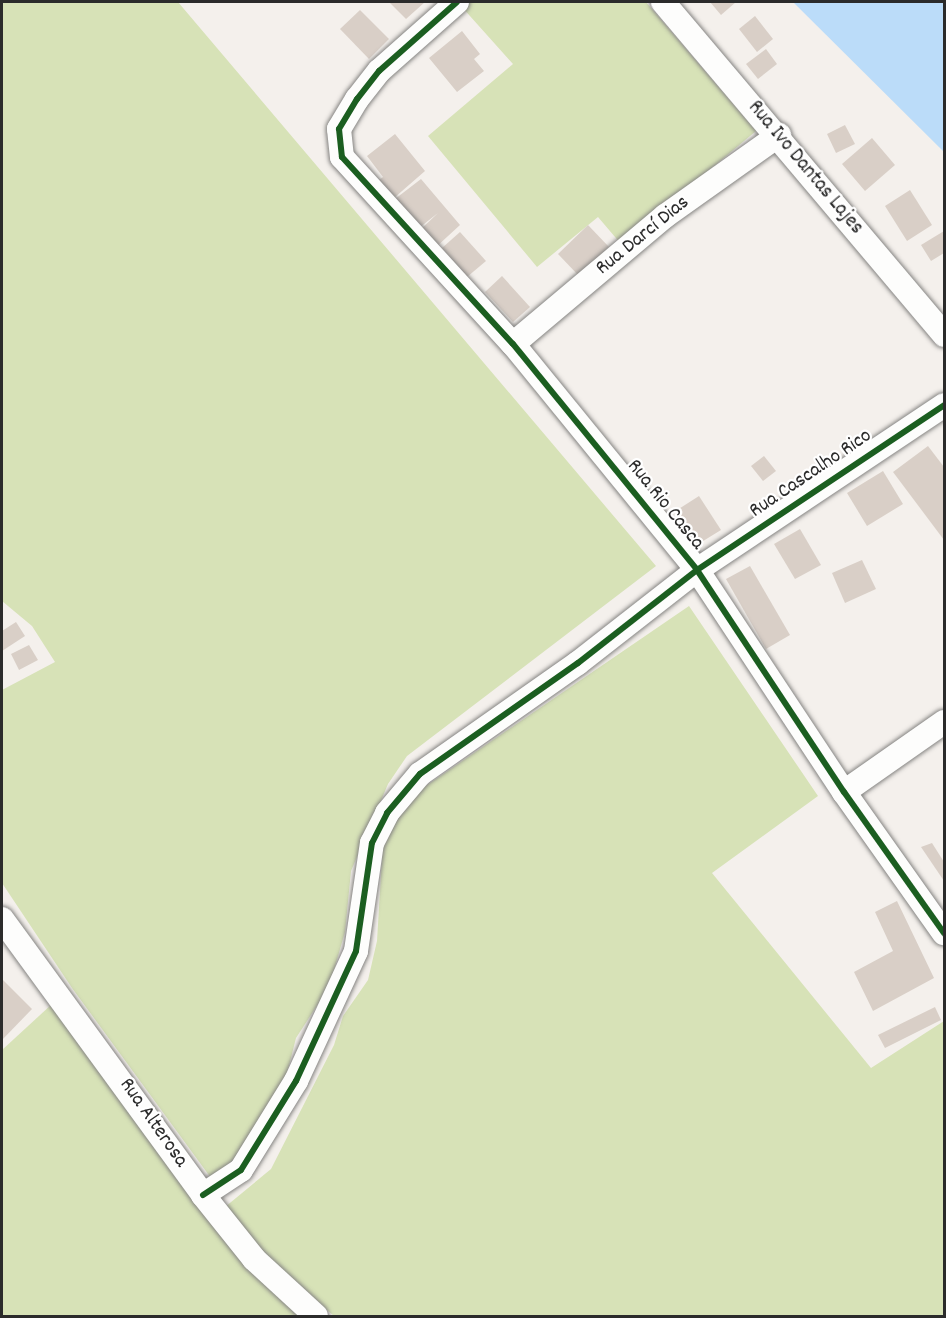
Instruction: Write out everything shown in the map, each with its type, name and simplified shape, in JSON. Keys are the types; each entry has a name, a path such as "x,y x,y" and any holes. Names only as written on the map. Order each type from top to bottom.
{"street":[{"name":"Rua Rio Casca","path":"457,2 379,70 357,99 339,129 342,157 513,344 697,570 844,792 945,933"},
{"name":"Rua Ivo Dantas Lajes","path":"663,2 778,135 945,335"},
{"name":"Rua Darcí Dias","path":"513,344 665,216 778,135"},
{"name":"Rua Cascalho Rico","path":"203,1195 241,1170 296,1081 335,1004 356,951 372,843 387,813 420,774 578,663 697,570 945,405"},
{"path":"844,792 945,722"},
{"name":"Rua Alterosa","path":"2,919 203,1195 254,1258 316,1317"}],"green space":[{"path":"2,2 178,2 656,566 407,756 388,784 351,871 345,932 329,987 296,1038 283,1089 240,1158 211,1178 72,988 2,883 2,690 55,662 32,626 2,601"},
{"path":"466,2 646,2 756,131 621,244 598,217 537,267 428,136 513,64 461,6"},
{"path":"689,606 818,796 712,873 871,1068 944,1021 944,1316 334,1316 260,1253 225,1207 271,1169 334,1045 343,1016 368,980 377,941 383,841 414,794"},
{"path":"52,1004 303,1316 2,1316 2,1050"}],"water":[{"path":"793,2 944,2 944,152"}],"building":[{"path":"389,2 425,2 406,19"},
{"path":"710,2 736,2 721,15"},
{"path":"360,10 389,39 369,59 340,29"},
{"path":"755,16 773,39 757,52 739,29"},
{"path":"462,31 480,54 474,59 484,71 457,92 429,58"},
{"path":"766,49 777,64 758,79 746,64"},
{"path":"845,125 855,144 836,153 827,134"},
{"path":"395,134 425,171 394,198 379,180 383,177 367,156"},
{"path":"872,138 895,165 865,191 842,164"},
{"path":"421,179 460,225 435,248 419,231 438,213 419,228 395,199"},
{"path":"910,190 932,225 907,241 885,206"},
{"path":"588,225 609,247 579,276 558,254"},
{"path":"944,231 944,253 931,261 921,245"},
{"path":"460,232 486,261 467,277 442,248"},
{"path":"502,276 530,307 513,322 485,292"},
{"path":"928,446 944,467 944,540 893,472"},
{"path":"764,456 776,471 763,481 751,466"},
{"path":"883,471 903,504 867,526 847,493"},
{"path":"699,496 721,530 695,546 674,512"},
{"path":"800,529 821,565 795,579 774,544"},
{"path":"862,560 876,589 845,603 832,573"},
{"path":"750,566 790,635 766,649 726,579"},
{"path":"16,622 25,636 2,651 2,631"},
{"path":"29,645 38,660 19,670 11,654"},
{"path":"932,843 944,862 944,881 921,847"},
{"path":"897,901 934,978 873,1011 854,972 893,951 875,912"},
{"path":"2,979 32,1009 2,1040"},
{"path":"935,1007 941,1020 885,1048 878,1035"}],"cycle path":[{"path":"457,2 379,71 357,99 339,129 342,157 513,344 697,570 844,792 944,933"},
{"path":"203,1195 241,1170 296,1081 356,951 372,843 387,813 420,774 578,663 697,570 944,405"}]}
